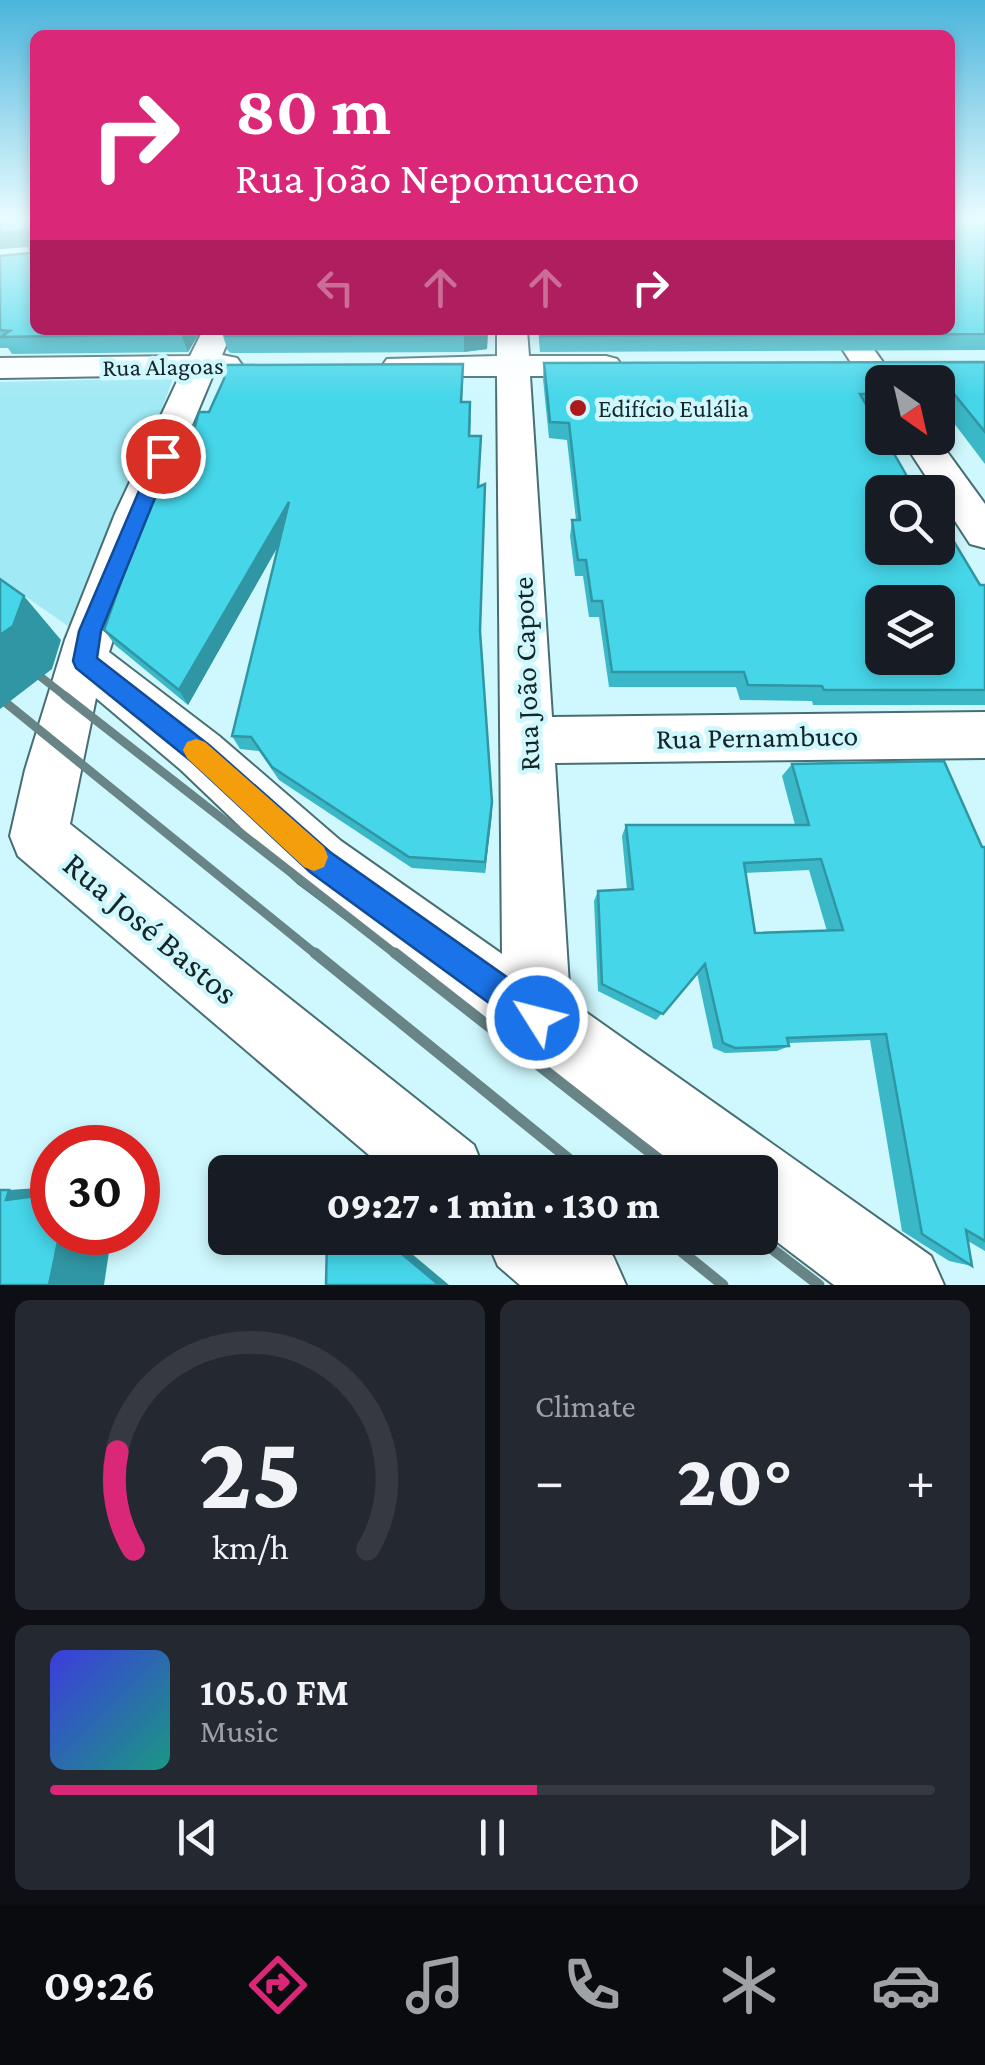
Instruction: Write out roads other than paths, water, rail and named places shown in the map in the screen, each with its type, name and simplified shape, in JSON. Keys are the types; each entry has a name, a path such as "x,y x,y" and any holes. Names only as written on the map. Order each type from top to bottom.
{"street":[{"path":"851,335 878,365"},
{"path":"210,348 100,604 84,661 200,753 320,862 725,1155"},
{"name":"Rua Alagoas","path":"0,368 210,348 261,365"},
{"path":"373,366 513,348 644,366"},
{"name":"Rua João Capote","path":"513,348 537,1018"},
{"path":"821,365 865,369"},
{"path":"931,455 985,534"},
{"name":"Rua José Bastos","path":"84,661 48,784 39,836 427,1155"},
{"name":"Rua Pernambuco","path":"529,740 985,735"},
{"path":"778,1194 902,1285"}],"railway":[{"path":"0,645 69,699"},
{"path":"65,696 398,956"},
{"path":"0,698 318,956"},
{"path":"315,953 564,1155"},
{"path":"395,953 653,1155"},
{"path":"778,1253 819,1285"},
{"path":"686,1255 723,1285"}],"place":[{"name":"Edifício Eulália","path":"578,408"}]}
